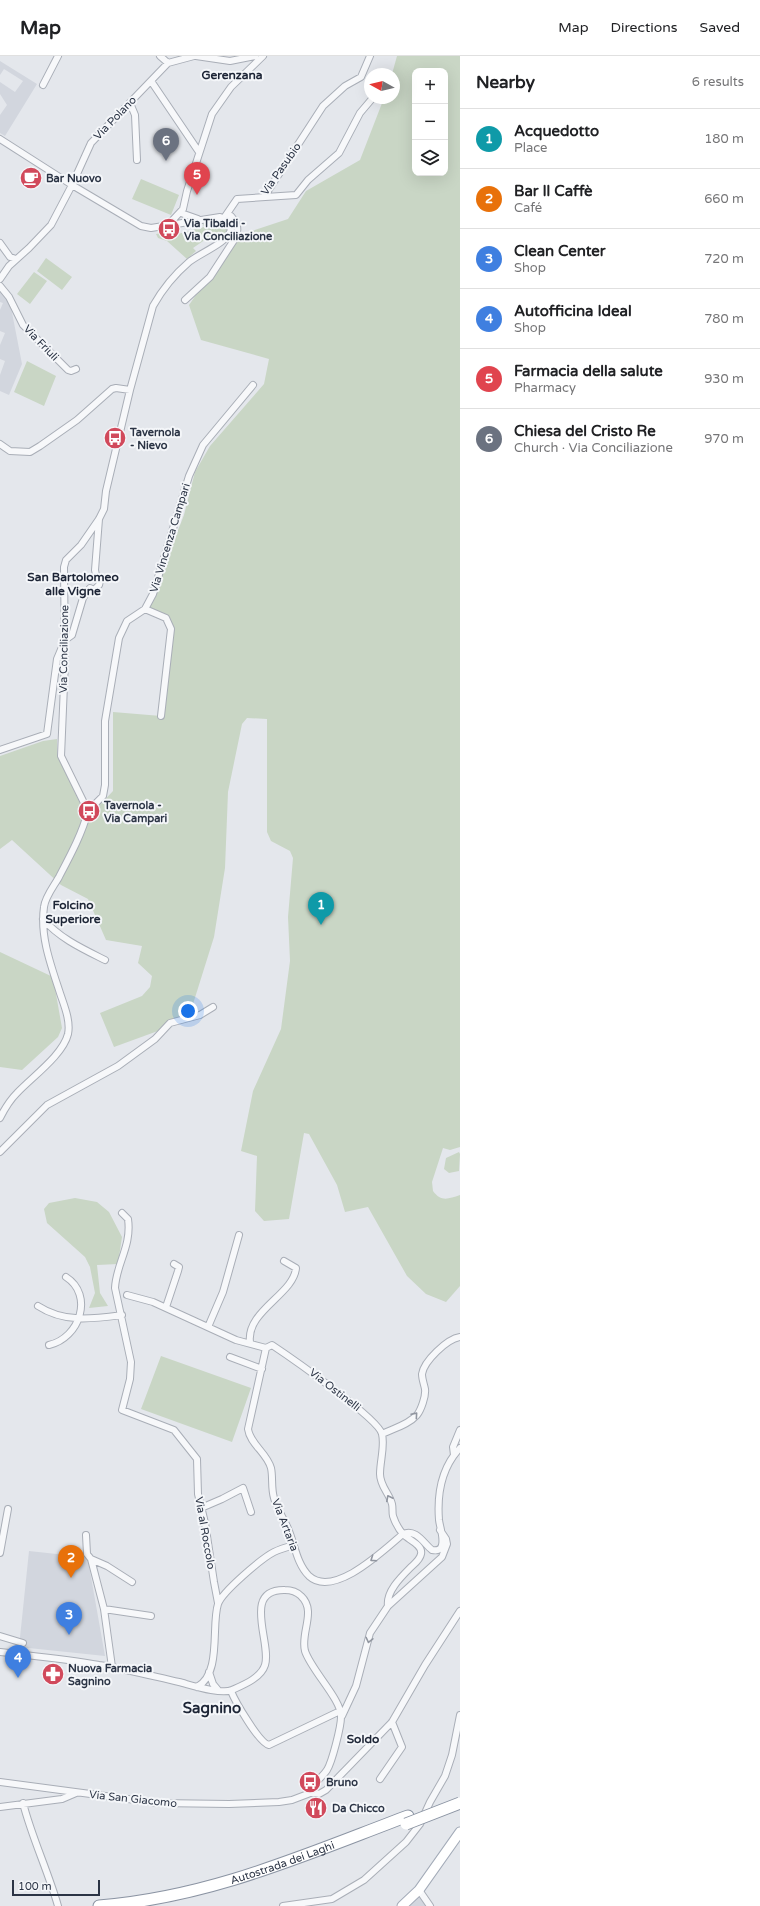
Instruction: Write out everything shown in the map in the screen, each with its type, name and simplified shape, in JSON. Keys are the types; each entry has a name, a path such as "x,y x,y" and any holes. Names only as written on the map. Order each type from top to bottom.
{"highway":[{"name":"Autostrada dei Laghi","path":"158,1906 202,1897 247,1884 407,1820 460,1795"},
{"name":"Autostrada dei Laghi","path":"99,1906 163,1898 225,1883 258,1873 407,1820 460,1804"}],"main road":[{"path":"402,1906 419,1890 460,1832"}],"street":[{"path":"43,85 58,56"},
{"path":"160,56 168,63 195,56 230,61 255,56"},
{"path":"186,223 188,220 184,214 185,201 212,114 231,87 263,56"},
{"name":"Via Pasubio","path":"224,218 237,199 264,197 323,106 345,86 361,77 370,56"},
{"name":"Via Polano","path":"16,259 30,248 51,225 91,144 168,63"},
{"path":"151,81 199,152"},
{"path":"130,103 135,115 137,160"},
{"path":"264,197 296,195 308,180 339,153 360,113 368,104"},
{"path":"0,139 72,185 141,226 151,228 231,216 238,231 236,237 210,277 185,300"},
{"path":"165,226 184,214"},
{"path":"184,214 193,218 210,219"},
{"name":"Via Conciliazione","path":"88,811 61,756 65,640 64,567 66,560 81,544 99,519 104,509 106,491 130,390 153,306 159,295 189,262 228,237 231,226 224,218"},
{"path":"0,243 10,257 16,259 0,279"},
{"name":"Via Friuli","path":"0,286 9,297 23,325 68,370 71,371 76,369"},
{"name":"Via Vincenza Campari","path":"88,811 103,796 105,786 106,721 119,638 127,621 145,609 153,594 189,476 203,445 253,385"},
{"path":"0,444 10,451 30,452 77,420 112,390 121,388 130,390"},
{"path":"0,750 47,734 57,659 65,640 72,635 83,598 90,588 94,590 99,585 100,581 96,576 95,570 99,519"},
{"path":"145,609 166,618 172,629 161,716"},
{"path":"0,1118 16,1094 61,1048 68,1033 68,1018 49,959 44,935 44,905 85,824 88,811"},
{"path":"43,919 51,928 84,950 105,960"},
{"path":"0,1152 47,1105 118,1066 155,1039 170,1023 200,1015 213,1007"},
{"path":"38,1306 48,1313 62,1317 80,1319 122,1315 116,1288 116,1278 126,1252 129,1224 128,1219 122,1213"},
{"path":"208,1327 223,1292 239,1234"},
{"path":"250,1342 249,1336 253,1324 293,1278 296,1268 284,1261"},
{"path":"166,1307 179,1267 174,1264"},
{"path":"49,1345 57,1343 64,1338 80,1319 80,1291 73,1282 66,1277"},
{"name":"Via Ostinelli","path":"127,1295 141,1298 166,1307 236,1340 250,1342 266,1348 272,1345 303,1366 354,1407 367,1414 378,1426 382,1434"},
{"name":"Via al Roccolo","path":"122,1315 131,1362 130,1379 122,1410 171,1428 194,1453 199,1463 198,1494 218,1603 214,1654 209,1672"},
{"path":"388,1606 388,1596 421,1554 419,1546 403,1534 393,1515 392,1504 381,1482 382,1434 401,1426 418,1414 426,1391 422,1375 424,1369 443,1346 455,1338 460,1337"},
{"name":"Via Artaria","path":"266,1348 248,1429 250,1438 268,1460 271,1467 274,1499 301,1563 310,1576 321,1581 346,1577 380,1554 403,1534"},
{"path":"230,1357 262,1369"},
{"path":"454,1455 453,1447 460,1430"},
{"path":"403,1534 415,1534 430,1549 435,1551 442,1545 439,1508 442,1481 446,1468 460,1448"},
{"path":"201,1508 243,1488 251,1512"},
{"path":"0,1553 8,1509"},
{"path":"313,1792 313,1785 322,1776 330,1762 341,1713 356,1686 370,1633 388,1606 442,1557 447,1544 446,1538 440,1530"},
{"path":"86,1536 87,1554 91,1559 104,1609 112,1667"},
{"path":"218,1603 232,1587 273,1552 294,1545"},
{"path":"91,1559 107,1566 132,1582"},
{"path":"0,1652 112,1667 197,1686 231,1691 253,1679 263,1668 266,1659 260,1607 270,1593 279,1590 289,1590 299,1594 307,1605 305,1650 341,1713"},
{"path":"104,1609 151,1616"},
{"name":"Via San Giacomo","path":"0,1782 158,1803 229,1804 279,1802 292,1800 313,1792 319,1794 326,1790 392,1722 425,1665 460,1611"},
{"path":"0,1636 23,1643"},
{"path":"197,1686 202,1683 209,1672"},
{"path":"209,1672 213,1684 218,1690"},
{"path":"231,1691 238,1707 264,1743 269,1745 341,1713"},
{"path":"283,1906 332,1899 364,1880 406,1842 420,1824 430,1802 445,1776 452,1754 460,1715"},
{"path":"380,1780 402,1747 392,1722"},
{"path":"0,1807 62,1798 76,1793"},
{"path":"23,1803 29,1826 58,1906"},
{"path":"419,1890 430,1906"}],"shaded area":[{"path":"0,61 37,84 5,136 0,133 0,115 7,105 0,94 0,82 15,92 23,81 4,69 0,75"},
{"path":"0,287 9,297 22,364 9,395 0,391 0,375 5,361 0,359 0,345 5,333 0,331 0,310 3,303 0,302"},
{"path":"29,1551 84,1557 88,1560 105,1656 19,1647"},
{"path":"420,1895 430,1906 410,1906"}],"green space":[{"path":"397,56 460,56 460,1147 450,1150 443,1148 432,1182 433,1191 439,1197 445,1199 460,1195 460,1286 446,1302 426,1294 407,1276 368,1207 345,1212 337,1185 309,1134 304,1133 289,1219 264,1221 255,1211 257,1156 241,1151 253,1091 281,1029 290,961 288,917 293,858 290,851 271,841 267,832 267,719 247,718 242,724 228,792 225,868 214,937 188,1020 114,1047 100,1013 142,996 150,987 152,976 138,963 142,946 106,940 88,899 61,885 12,840 0,849 0,756 43,741 57,739 57,755 80,803 94,811 113,791 113,712 161,716 171,629 166,618 145,609 153,594 184,515 195,472 210,446 264,384 269,359 201,340 189,305 237,236 288,219 306,191 360,160 382,104 400,104 400,68 394,68"},
{"path":"141,179 179,195 171,215 132,199"},
{"path":"215,219 224,221 227,226 226,234 221,238 212,235 193,248 196,251 187,259 167,241 158,238 156,234 171,231 174,235 204,227 202,222"},
{"path":"46,258 72,277 62,290 37,271"},
{"path":"34,272 47,281 30,304 17,294"},
{"path":"27,361 56,376 44,406 14,392"},
{"path":"0,952 53,977 62,1028 58,1037 22,1070 0,1067"},
{"path":"459,1152 459,1171 449,1173 444,1169 446,1158"},
{"path":"75,1198 97,1202 109,1212 122,1237 118,1264 97,1265 100,1293 108,1306 89,1308 95,1293 90,1267 85,1257 47,1223 44,1209 49,1203"},
{"path":"161,1356 251,1388 232,1442 141,1409"}],"place":[{"name":"Chiesa del Cristo Re","path":"166,161"},
{"name":"Bar Nuovo","path":"31,178"},
{"name":"Farmacia della salute","path":"197,195"},
{"name":"Via Tibaldi - Via Conciliazione","path":"169,229"},
{"name":"Tavernola - Nievo","path":"115,438"},
{"name":"Tavernola - Via Campari","path":"89,811"},
{"name":"Acquedotto","path":"321,925"},
{"name":"Bar Il Caffè","path":"71,1578"},
{"name":"Clean Center","path":"69,1635"},
{"name":"Nuova Farmacia Sagnino","path":"53,1674"},
{"name":"Autofficina Ideal","path":"18,1678"},
{"name":"Bruno","path":"310,1782"},
{"name":"Da Chicco","path":"316,1808"}],"district":[{"name":"Gerenzana","path":"232,75"},
{"name":"San Bartolomeo alle Vigne","path":"73,584"},
{"name":"Folcino Superiore","path":"73,912"},
{"name":"Sagnino","path":"212,1708"},
{"name":"Soldo","path":"363,1739"}]}
